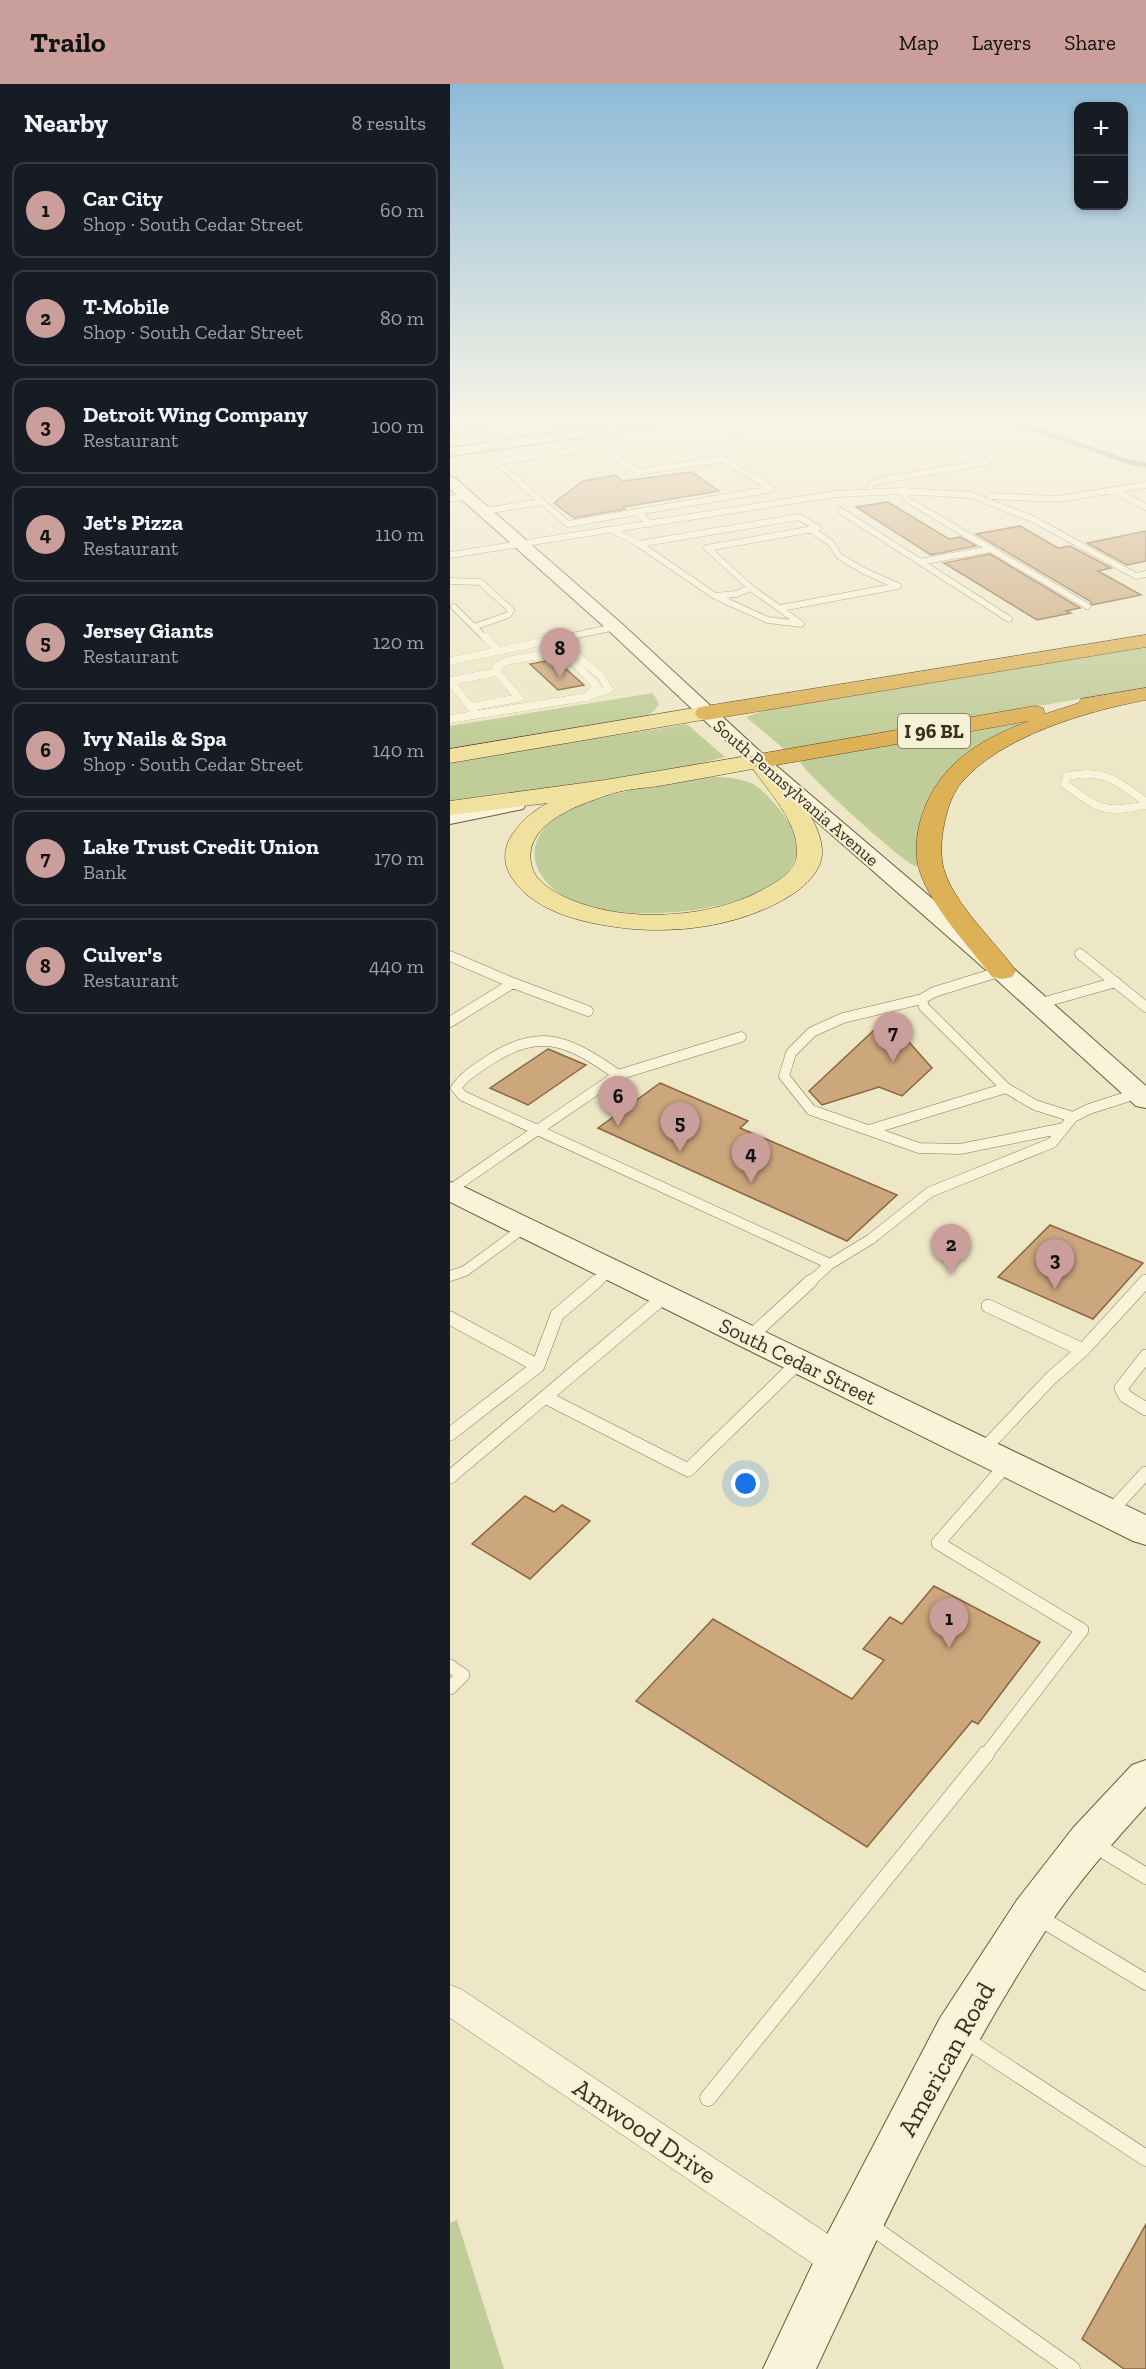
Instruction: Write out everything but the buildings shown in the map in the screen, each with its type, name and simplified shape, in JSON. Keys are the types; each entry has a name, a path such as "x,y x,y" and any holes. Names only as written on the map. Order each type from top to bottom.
{"highway":[{"name":"I 96 BL","path":"705,713 1146,641"},
{"name":"I 96 BL","path":"759,761 1146,694"},
{"path":"1002,971 933,873 929,850 931,821 940,796 958,771 986,750 1041,724 1109,700"}],"main road":[{"name":"South Pennsylvania Avenue","path":"503,529 615,627 705,713 1002,971 1142,1097"},
{"name":"I 96 BL","path":"450,756 705,713"},
{"name":"I 96 BL","path":"450,808 558,796 759,761"},
{"path":"612,786 556,808 535,823 525,834 518,849 519,868 525,879 541,895 554,902 598,916 652,922 704,918 742,909 771,897 796,879 807,864 810,850 808,836 759,761"},
{"path":"450,817 558,796"},
{"name":"South Cedar Street","path":"450,1190 1146,1531"},
{"name":"American Road","path":"789,2369 840,2262 956,2034 1032,1914 1088,1841 1146,1778"}],"street":[{"path":"520,544 621,529"},
{"name":"Amwood Drive","path":"453,2007 840,2262"}],"lane":[{"path":"639,544 730,529"},
{"path":"780,608 898,586 864,571 839,556 831,543 810,529"},
{"path":"612,530 639,544 715,596 766,620 794,625 801,624 751,588 707,548 813,529"},
{"path":"868,529 1009,619"},
{"path":"956,529 1087,606"},
{"path":"1052,529 1137,576 1146,574"},
{"path":"450,555 520,544"},
{"path":"920,562 990,549"},
{"path":"450,581 480,582 511,610 508,615 474,627"},
{"path":"715,596 736,594 751,588"},
{"path":"454,607 499,651"},
{"path":"450,661 615,627"},
{"path":"450,718 586,697 604,693 609,687 601,676 574,651 563,650 506,661 498,666 497,672 519,698 470,707"},
{"path":"506,661 519,662 568,656 597,686 586,697"},
{"path":"476,714 450,681 497,672"},
{"path":"1085,771 1104,772 1146,803 1116,812 1099,809 1065,784 1067,776 1085,771"},
{"path":"1080,954 1146,1007"},
{"path":"450,956 588,1011"},
{"path":"1002,971 934,992 922,999 843,1018 812,1032 791,1053 784,1076 811,1110 919,1148 960,1149 1064,1128"},
{"path":"1038,1004 1116,982"},
{"path":"450,1022 513,983"},
{"path":"922,999 924,1007 1006,1088 1035,1105 1073,1117"},
{"path":"450,1190 537,1128 618,1075 741,1037"},
{"path":"618,1075 594,1058 550,1041 524,1042 502,1052 462,1078 456,1088 463,1096 830,1264"},
{"path":"868,1130 1006,1088"},
{"path":"749,1338 830,1264 871,1239 930,1192 1052,1143 1073,1117 1089,1109 1142,1097"},
{"path":"450,1276 465,1271 525,1227"},
{"path":"450,1434 537,1366 557,1315 611,1270"},
{"path":"708,2098 878,1886 992,1750 1082,1630 938,1543 1051,1378 1083,1350 1145,1283"},
{"path":"450,1477 665,1296"},
{"path":"988,1306 1083,1350"},
{"path":"450,1318 537,1366"},
{"path":"1146,1356 1121,1388 1125,1396 1146,1409"},
{"path":"545,1397 688,1470 799,1362"},
{"path":"1109,1513 1146,1473"},
{"path":"450,1666 463,1675 450,1688"},
{"path":"1088,1841 1146,1876"},
{"path":"1032,1914 1146,1982"},
{"path":"956,2034 1146,2158"},
{"path":"861,2220 1071,2369"}],"green space":[{"path":"1146,647 1146,687 789,750 784,749 746,717 768,709"},
{"path":"653,693 659,704 646,716 450,749 450,726"},
{"path":"687,724 725,757 674,770 450,803 450,762"},
{"path":"1021,724 936,786 921,816 917,867 894,851 857,819 800,762 809,758"},
{"path":"713,777 738,779 753,784 780,809 792,826 797,840 797,849 792,865 788,872 761,891 708,908 638,913 604,910 573,901 550,886 536,864 534,852 539,835 547,825 566,812 584,804 628,791"},
{"path":"457,2220 504,2369 450,2369 450,2223"}],"place":[{"name":"Culver's","path":"560,678"},
{"name":"Lake Trust Credit Union","path":"893,1062"},
{"name":"Ivy Nails & Spa","path":"618,1126"},
{"name":"Jersey Giants","path":"680,1152"},
{"name":"Jet's Pizza","path":"751,1183"},
{"name":"T-Mobile","path":"951,1274"},
{"name":"Detroit Wing Company","path":"1055,1289"},
{"name":"Car City","path":"949,1648"}]}
